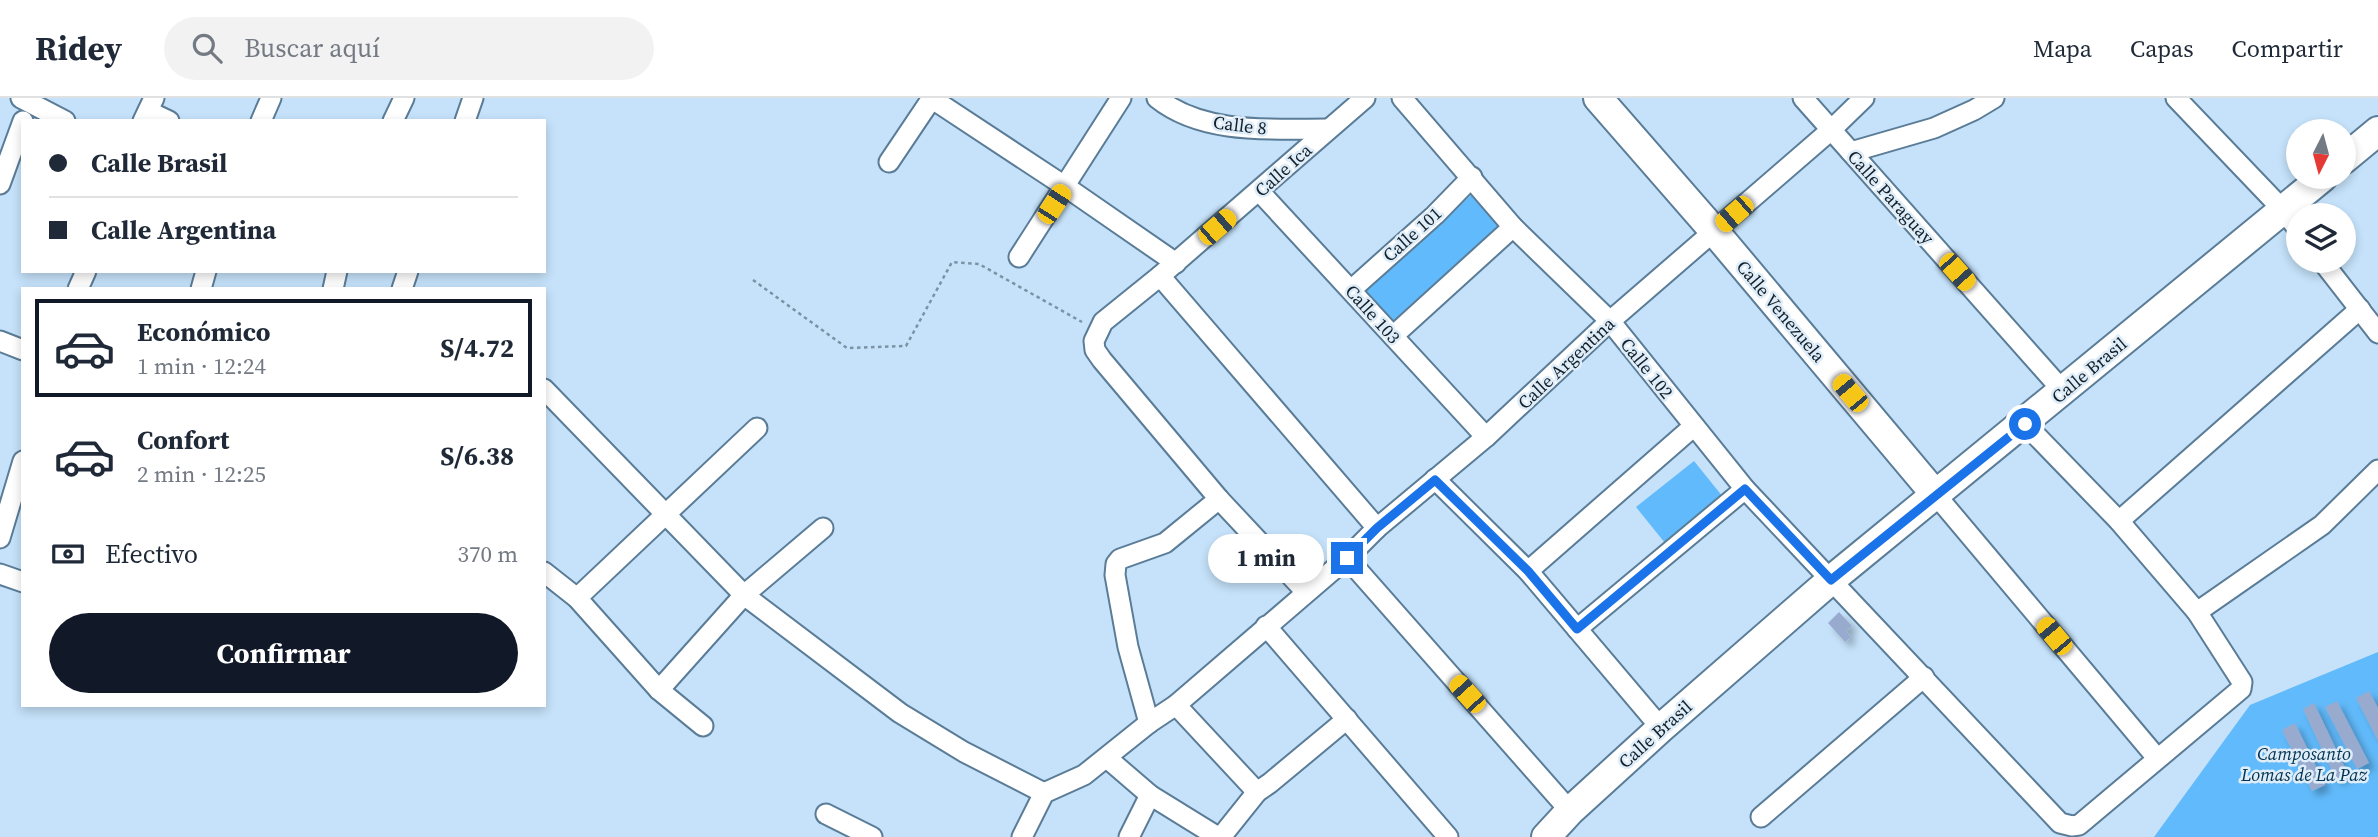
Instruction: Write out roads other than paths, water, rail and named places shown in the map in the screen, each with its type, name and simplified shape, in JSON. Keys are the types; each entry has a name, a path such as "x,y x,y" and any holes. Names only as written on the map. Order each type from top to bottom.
{"main road":[{"name":"Calle Venezuela","path":"1598,98 1714,231 1935,494"},
{"path":"2356,149 2378,131"},
{"name":"Calle Brasil","path":"2303,203 2314,189"},
{"name":"Calle Brasil","path":"1546,837 1570,811 1831,580 2063,391 2286,223"}],"street":[{"path":"262,119 271,98"},
{"path":"394,119 404,98"},
{"path":"466,119 473,98"},
{"path":"889,162 932,98 1176,263"},
{"path":"1019,257 1121,98"},
{"name":"Calle 8","path":"1157,98 1168,107 1208,122 1259,129 1328,129"},
{"name":"Calle Ica","path":"1219,499 1095,350 1094,341 1100,327 1365,98"},
{"name":"Calle 102","path":"1402,98 1513,227 1610,321 1745,489 2060,823 2079,825 2241,689 2239,675 2197,612"},
{"name":"Calle Paraguay","path":"1803,98 2063,391"},
{"name":"Calle Argentina","path":"1044,793 1084,775 1176,705 1347,558 1377,528 1486,437 1610,321 1831,130 1864,98"},
{"path":"1851,152 1934,128 1994,98"},
{"path":"2176,98 2286,216"},
{"path":"26,108 59,119"},
{"path":"148,110 165,119"},
{"path":"0,184 21,123"},
{"name":"Calle 101","path":"1351,290 1435,215 1472,177"},
{"name":"Calle 103","path":"1259,191 1486,437"},
{"path":"1393,336 1513,227"},
{"path":"2332,273 2378,333"},
{"path":"1160,276 1377,528"},
{"path":"2119,521 2360,309"},
{"path":"0,341 21,349"},
{"path":"546,391 744,595 900,713 964,751 1044,793 1022,837"},
{"path":"2025,424 2119,521 2197,612 2322,525 2378,470"},
{"path":"1528,571 1693,426"},
{"path":"577,598 757,428"},
{"path":"0,538 21,468"},
{"path":"1435,480 1528,571 1661,729"},
{"path":"1577,629 1745,489"},
{"path":"1935,494 2157,758"},
{"path":"1149,723 1128,647 1115,575 1116,564 1120,559 1165,543 1219,499 1306,593"},
{"path":"659,690 744,595 823,528"},
{"path":"1347,558 1570,811"},
{"path":"0,574 21,581"},
{"path":"546,574 577,598 659,690 703,726"},
{"path":"1266,626 1448,837"},
{"path":"1761,817 1924,677"},
{"path":"1176,705 1256,792"},
{"path":"1107,758 1150,794 1219,837 1256,792 1346,719"},
{"path":"1129,837 1150,794"},
{"path":"826,814 873,837"}],"park label":[{"name":"Camposanto Lomas de La Paz","path":"2304,763"}]}
